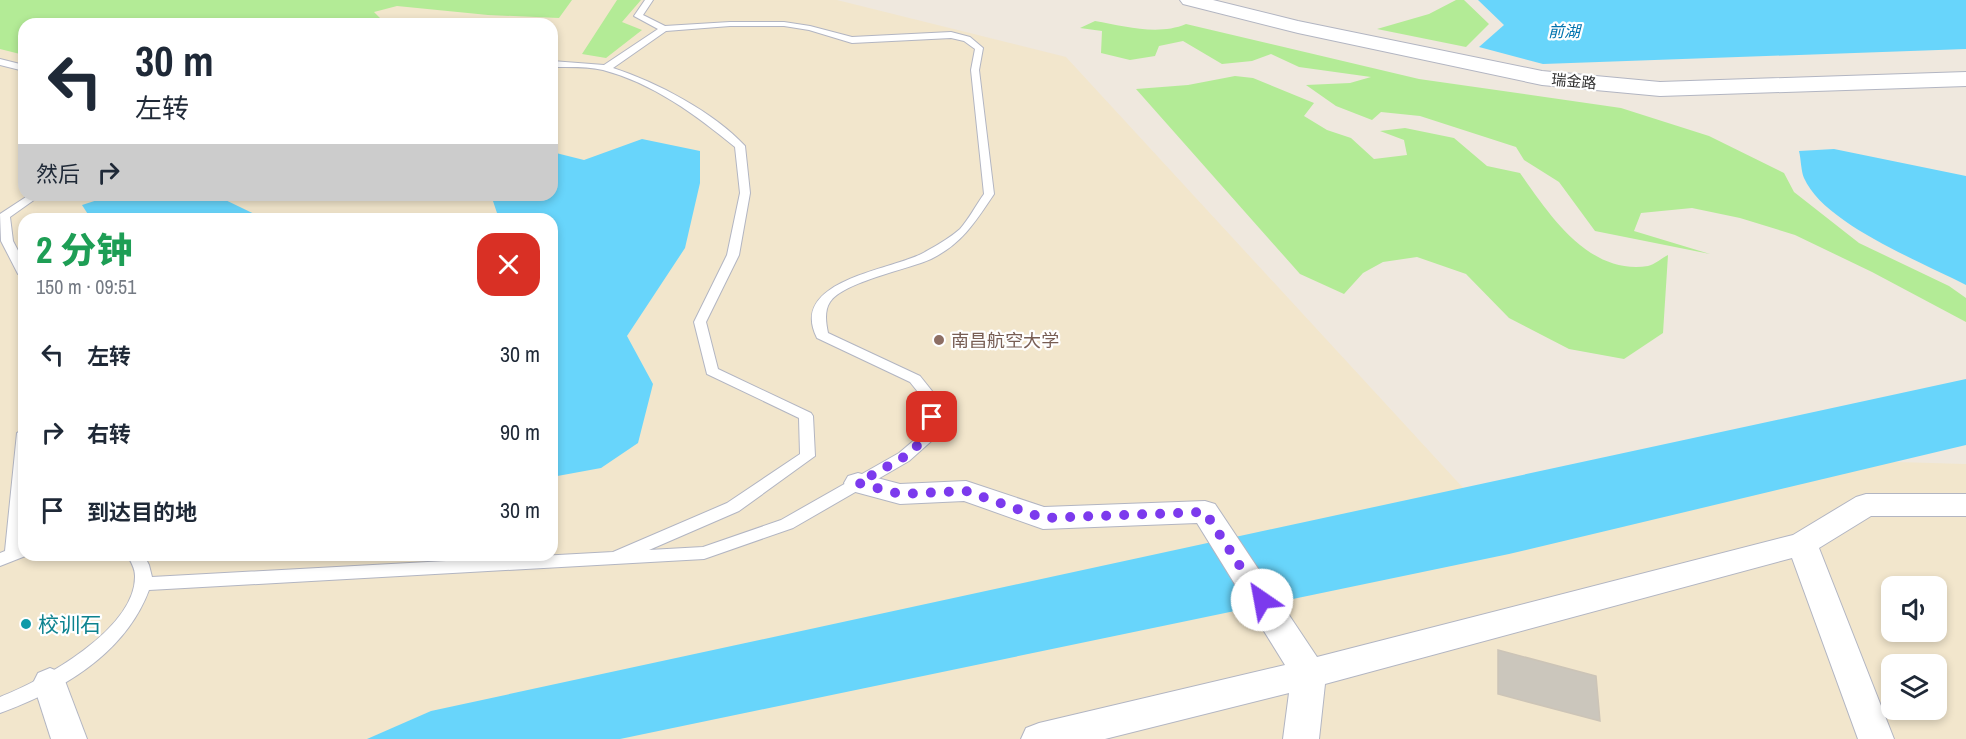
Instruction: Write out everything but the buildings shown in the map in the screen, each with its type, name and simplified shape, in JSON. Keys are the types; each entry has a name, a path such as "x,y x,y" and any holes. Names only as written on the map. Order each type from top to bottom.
{"street":[{"name":"瑞金路","path":"1190,0 1298,27 1542,78 1660,90 1966,79"},
{"path":"858,483 900,494 966,491 1043,518 1205,512 1309,674 1300,739"},
{"path":"1040,739 1309,674 1802,544 1866,505 1966,506"},
{"path":"1802,544 1875,739"},
{"path":"50,683 69,739"}],"lane":[{"path":"649,0 638,16 664,29"},
{"path":"144,584 704,553 787,524 904,457 932,433 933,401 915,379 822,334 819,317 825,299 849,284 928,256 964,231 989,194 975,70 979,48 967,39 951,35 852,40 810,28 784,24 730,24 664,29 606,69"},
{"path":"0,62 18,66"},
{"path":"558,65 606,69 657,88 709,120 740,146 745,193 733,255 700,322 712,371 806,416 808,456 733,507 615,558"},
{"path":"18,262 7,241 4,216 27,201"},
{"path":"12,555 18,494"},
{"path":"0,705 50,683 97,651 130,616 144,584 140,561"}],"shaded area":[{"name":"南昌航空大学","path":"0,0 837,0 1066,57 1513,542 1862,461 1966,464 1966,739 0,739"}],"green space":[{"path":"0,0 572,0 559,18 488,15 397,6 374,12 380,18 18,18 18,54 0,49"},
{"path":"617,0 641,0 622,22 642,30 606,58 582,54"},
{"path":"1456,0 1464,0 1489,24 1466,47 1377,29 1429,14"},
{"path":"1095,21 1153,30 1175,28 1186,24 1419,79 1621,108 1709,136 1784,173 1794,192 1859,243 1949,286 1966,298 1966,322 1872,272 1795,235 1740,218 1692,208 1641,213 1634,231 1710,254 1595,231 1559,182 1524,160 1516,147 1420,116 1381,112 1372,120 1336,106 1306,85 1350,83 1371,77 1299,67 1271,54 1252,61 1222,64 1183,41 1159,46 1155,56 1130,60 1101,53 1102,31 1080,28"},
{"path":"1235,76 1253,78 1314,103 1304,116 1327,130 1351,138 1374,159 1407,155 1404,140 1380,131 1405,128 1454,138 1487,166 1520,173 1544,207 1573,239 1589,252 1607,261 1627,266 1648,266 1668,255 1663,333 1624,359 1569,349 1509,318 1466,274 1417,257 1383,262 1363,273 1344,294 1300,274 1136,89 1188,85"}],"water":[{"name":"前湖","path":"1478,0 1966,0 1966,49 1543,64 1479,47 1504,25"},
{"path":"642,139 700,151 700,183 685,248 627,336 653,384 638,443 601,468 558,476 558,213 497,213 493,201 558,201 558,154 584,160"},
{"path":"1834,149 1966,176 1966,285 1852,226 1815,195 1804,178 1799,151"},
{"path":"94,201 228,201 252,213 87,213 82,205"},
{"path":"1966,379 1966,445 1509,554 620,739 367,739 431,711"}],"place":[{"name":"南昌航空大学","path":"939,340"},
{"name":"校训石","path":"26,624"}],"route":[{"path":"932,417 932,433 904,457 858,483 900,494 966,491 1043,518 1205,512 1262,600"}]}
